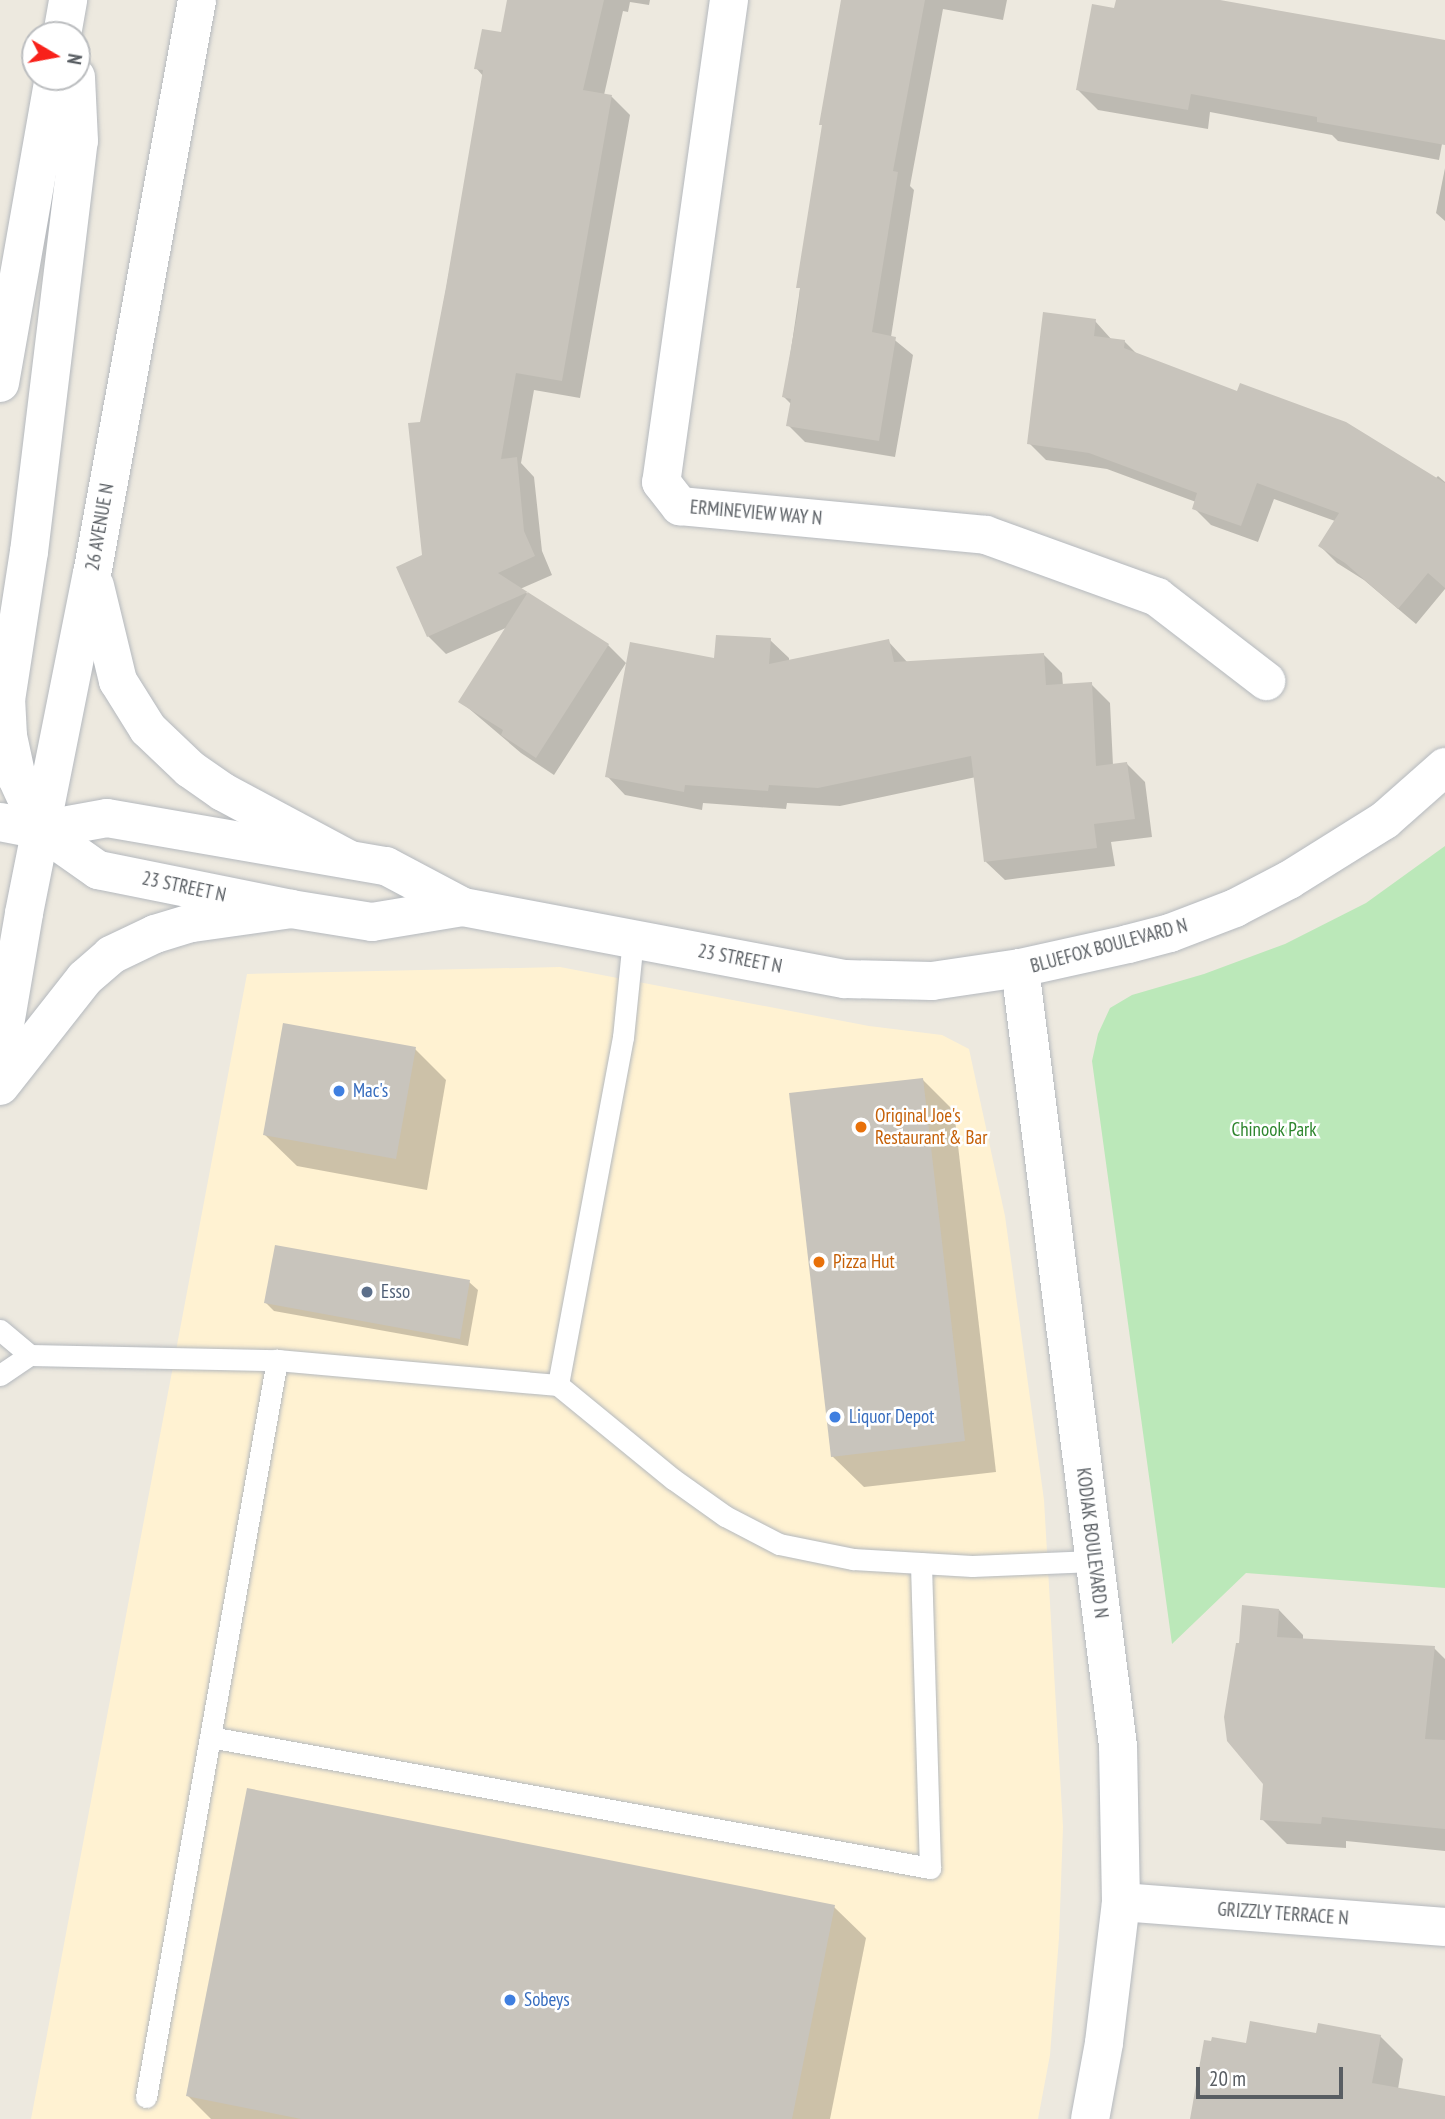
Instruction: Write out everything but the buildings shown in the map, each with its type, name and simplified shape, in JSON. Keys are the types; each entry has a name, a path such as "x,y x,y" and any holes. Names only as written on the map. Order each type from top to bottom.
{"street":[{"path":"65,21 70,0"},
{"path":"70,0 72,21"},
{"name":"26 AVENUE N","path":"0,1054 92,574 197,0"},
{"name":"ERMINEVIEW WAY N","path":"729,0 661,482 680,506 986,535 1157,597 1266,681"},
{"path":"0,383 52,91"},
{"path":"41,830 17,778 8,736 6,700 29,552 79,141 77,91"},
{"path":"92,574 118,681 148,729 190,769 223,792 348,859"},
{"name":"BLUEFOX BOULEVARD N","path":"1020,968 1170,933 1235,908 1289,880 1385,820 1445,767"},
{"name":"23 STREET N","path":"0,822 41,830 107,818 386,866 463,907 845,979 932,981 1020,968"},
{"name":"23 STREET N","path":"41,830 98,870 291,909 372,922 463,907"},
{"path":"0,1086 85,978 111,955 155,934 192,923 291,909"},
{"name":"KODIAK BOULEVARD N","path":"1020,968 1118,1746 1121,1902 1104,2043 1090,2119"},
{"name":"GRIZZLY TERRACE N","path":"1121,1902 1445,1927"}],"lane":[{"path":"558,1385 623,1037 633,939"},
{"path":"0,1331 30,1355"},
{"path":"0,1375 30,1355 277,1360 558,1385 624,1441 725,1516 779,1544 841,1558 972,1566 1094,1562"},
{"path":"146,2097 277,1360"},
{"path":"210,1738 930,1868 921,1563"}],"shaded area":[{"path":"560,967 869,1026 942,1035 969,1049 1005,1216 1044,1500 1063,1827 1059,1938 1050,2055 1038,2119 31,2119 247,974"}],"green space":[{"name":"Chinook Park","path":"1445,846 1445,1588 1246,1573 1172,1644 1092,1061 1098,1034 1110,1008 1132,995 1204,974 1285,944 1366,903"}],"place":[{"name":"Mac's","path":"339,1091"},
{"name":"Original Joe's Restaurant & Bar","path":"861,1127"},
{"name":"Pizza Hut","path":"819,1262"},
{"name":"Esso","path":"367,1292"},
{"name":"Liquor Depot","path":"835,1417"},
{"name":"Sobeys","path":"510,2000"}]}
